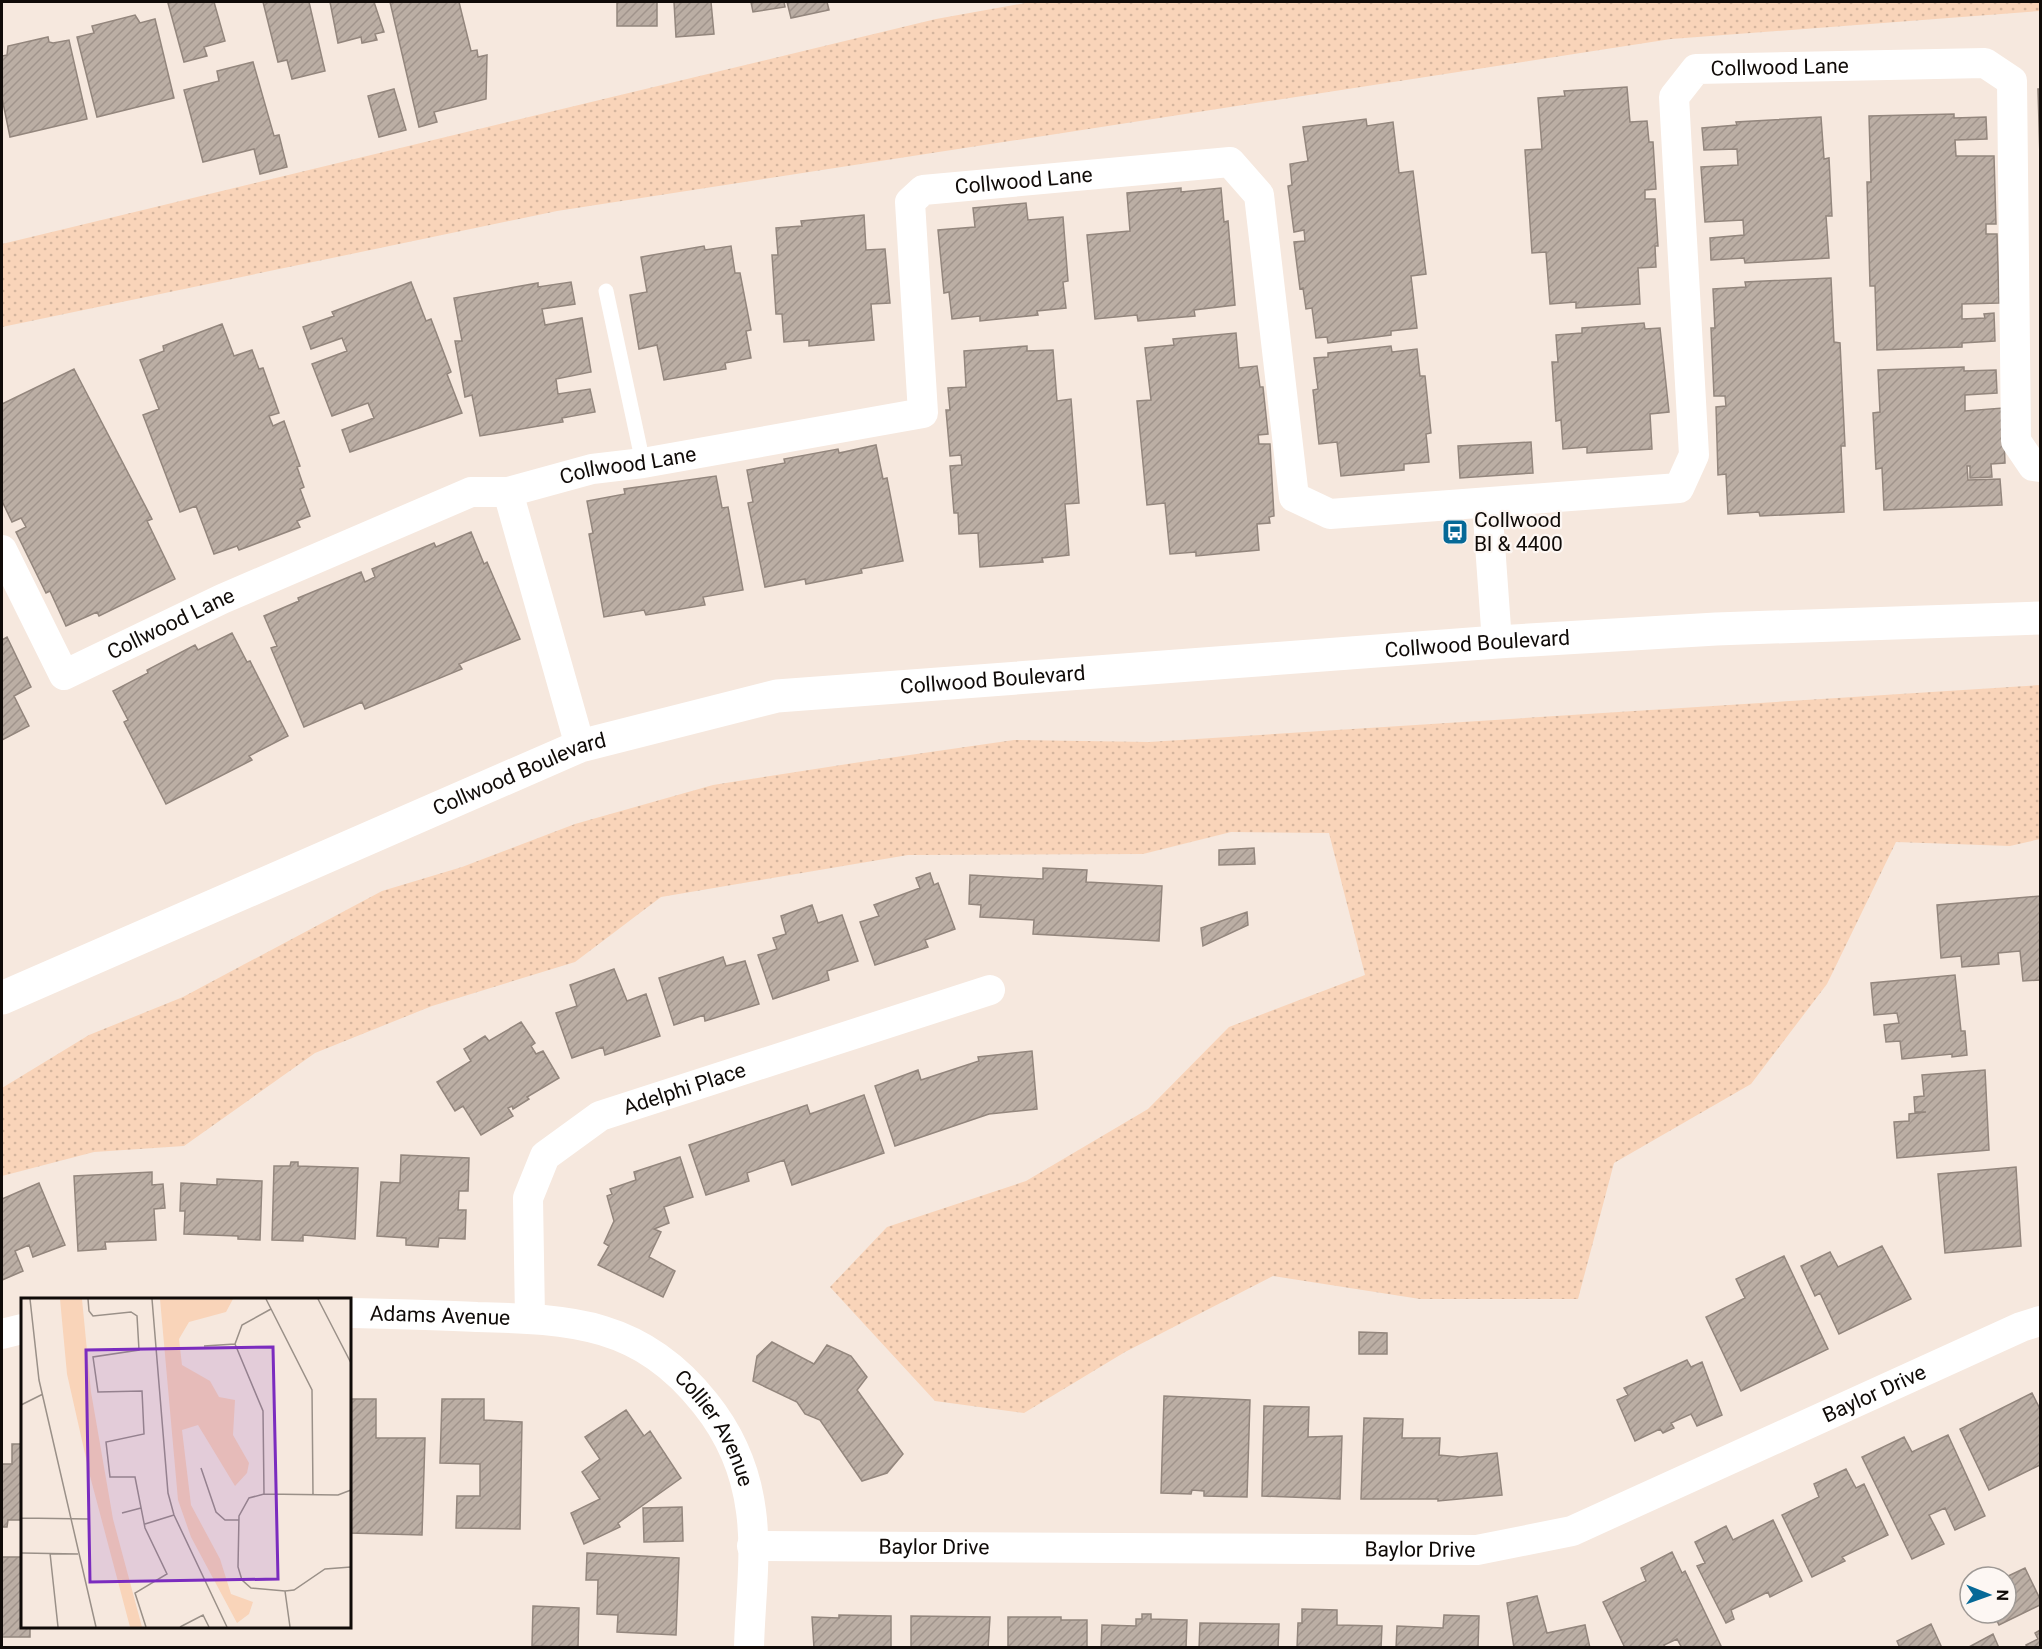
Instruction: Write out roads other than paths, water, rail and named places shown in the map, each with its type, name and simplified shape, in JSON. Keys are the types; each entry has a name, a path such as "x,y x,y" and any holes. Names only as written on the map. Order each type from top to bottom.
{"main road":[{"name":"Collwood Boulevard","path":"2,998 580,746 777,696 1497,642 1716,629 2040,618"}],"street":[{"name":"Collwood Lane","path":"2,550 63,675 222,599 471,492 508,492 592,469 923,413 910,202 923,190 1230,162 1259,195 1294,497 1330,514 1679,488 1694,455 1674,97 1696,69 1985,63 2012,81 2016,441 2033,466 2040,467"},
{"path":"508,492 580,746"},
{"path":"1487,503 1497,642"},
{"name":"Adelphi Place","path":"530,1318 528,1198 545,1156 600,1116 990,990"},
{"name":"Adams Avenue","path":"351,1313 530,1318"},
{"name":"Collier Avenue","path":"530,1318 586,1324 638,1345 667,1364 693,1387 714,1414 732,1444 751,1511 749,1647"},
{"name":"Baylor Drive","path":"752,1546 1477,1550 1572,1531 2021,1327 2040,1321"},
{"path":"2,1335 21,1329"}],"lane":[{"path":"606,291 643,462"}],"place":[{"name":"Collwood Bl & 4400","path":"1455,532"}]}
